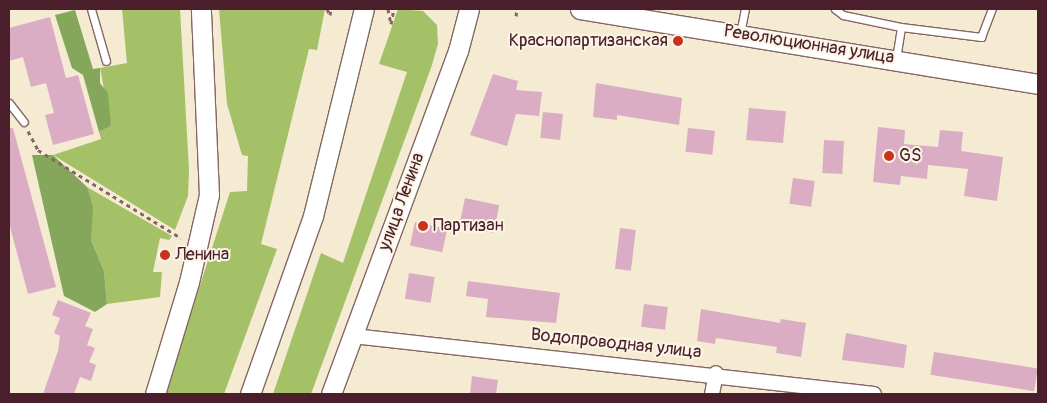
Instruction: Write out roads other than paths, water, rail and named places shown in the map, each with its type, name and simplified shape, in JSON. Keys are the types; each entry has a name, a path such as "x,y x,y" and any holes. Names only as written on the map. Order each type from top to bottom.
{"main road":[{"path":"155,394 189,282 209,195 201,9"},
{"path":"250,394 313,216 352,69 364,9"},
{"name":"улица Ленина","path":"331,394 458,51 469,9"},
{"name":"Революционная улица","path":"580,9 896,59 1038,84"}],"street":[{"name":"Водопроводная улица","path":"353,336 716,373 874,394"},
{"path":"712,394 716,373"}],"lane":[{"path":"90,9 106,61"},
{"path":"740,34 745,9"},
{"path":"835,9 843,15 901,27 981,38 988,30 992,9"},
{"path":"896,59 901,27"},
{"path":"9,103 24,122"}],"place":[{"name":"Краснопартизанская","path":"678,41"},
{"name":"GS","path":"889,156"},
{"name":"Партизан","path":"423,226"},
{"name":"Ленина","path":"165,255"}]}
